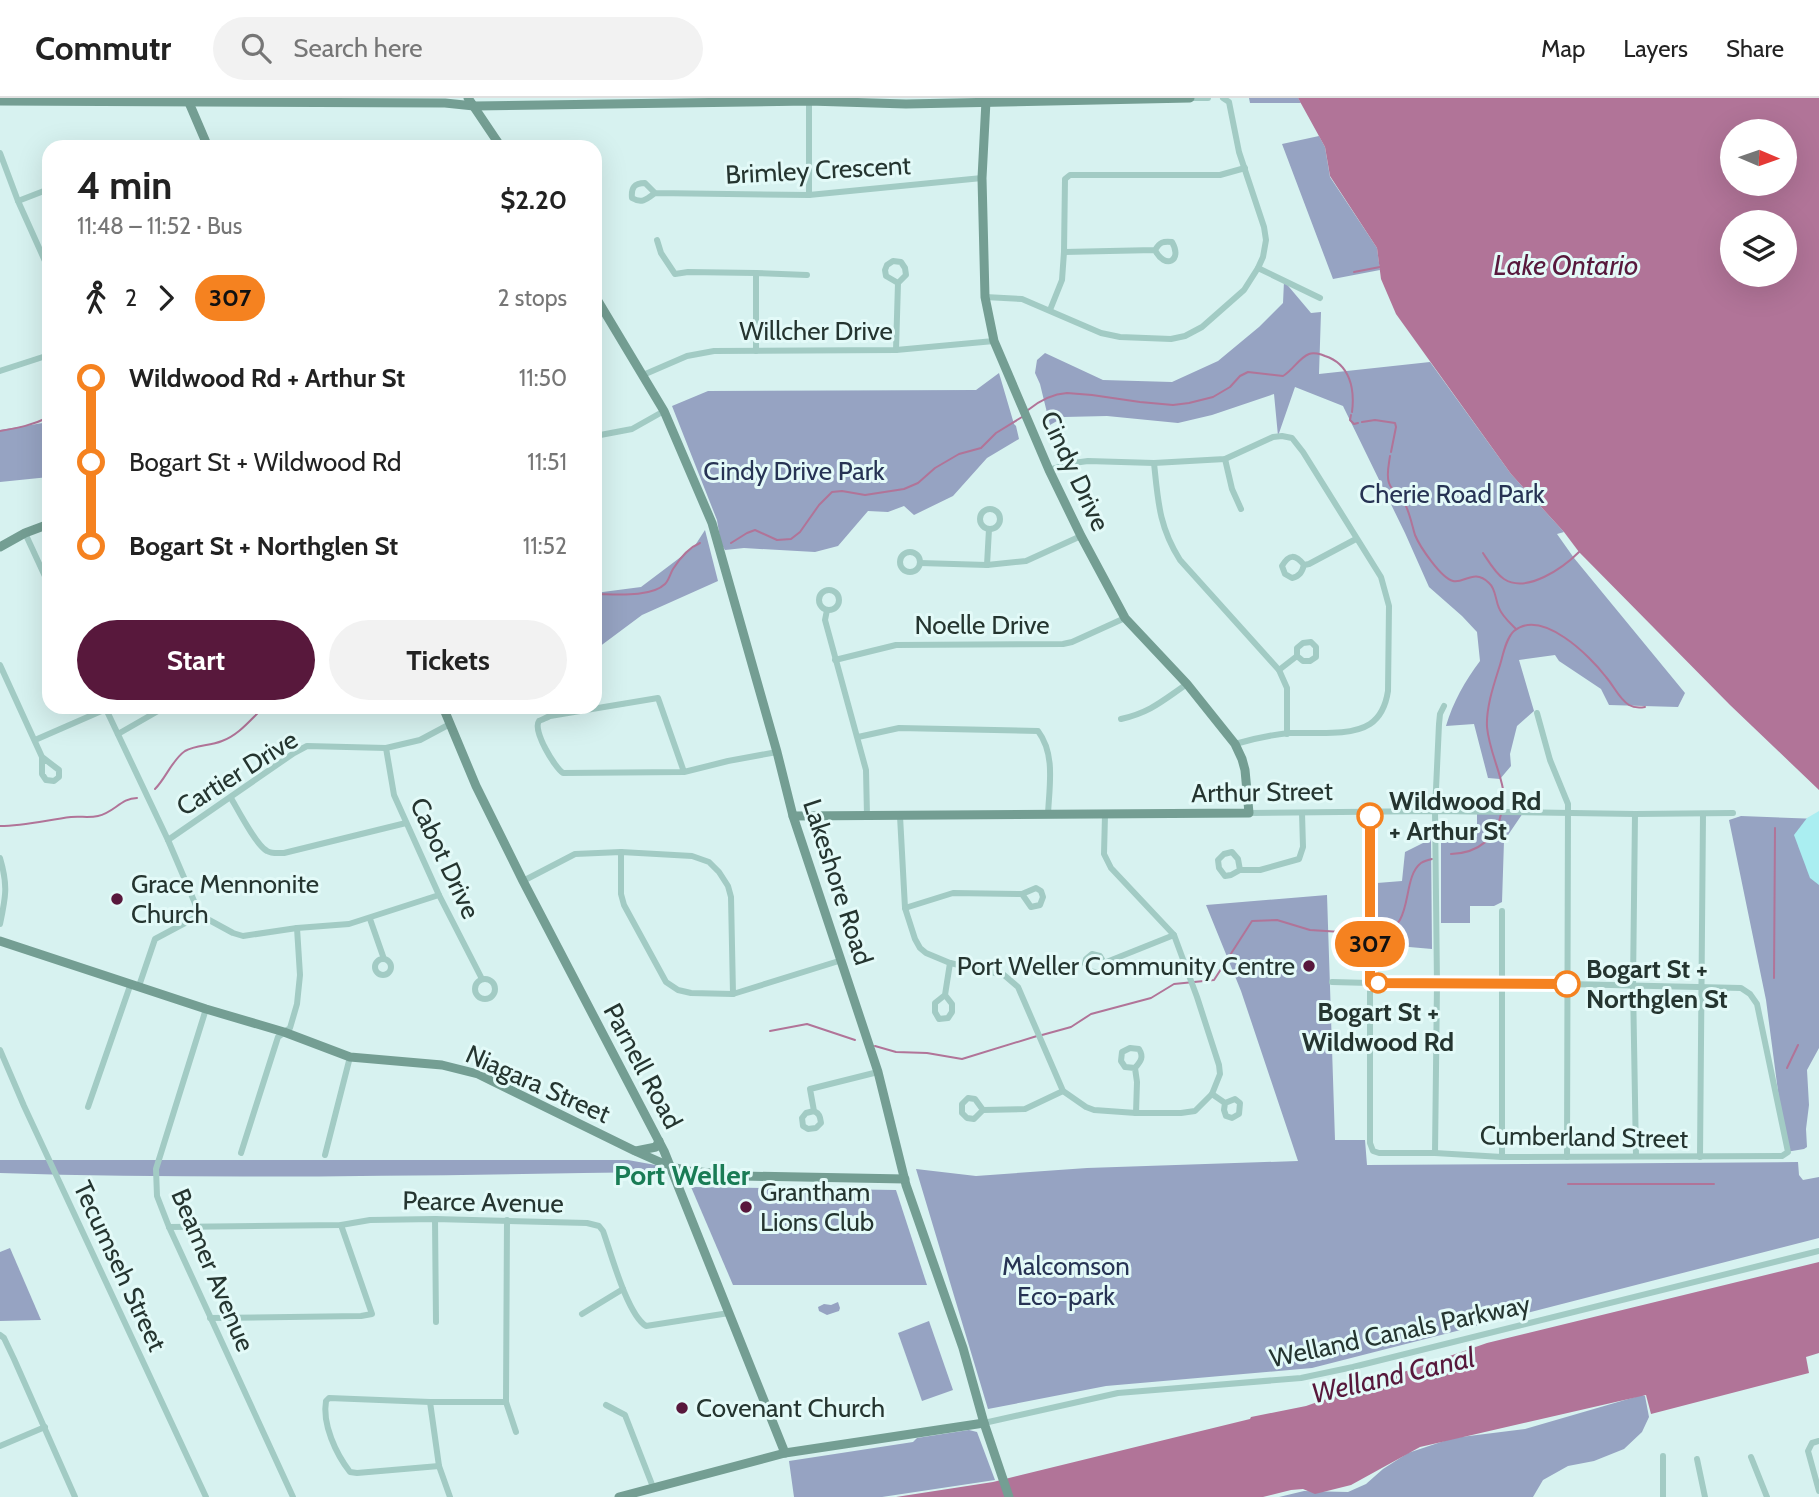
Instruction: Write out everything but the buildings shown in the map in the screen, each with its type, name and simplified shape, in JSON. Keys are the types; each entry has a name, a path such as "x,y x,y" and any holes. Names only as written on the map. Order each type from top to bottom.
{"street":[{"path":"0,101 447,100 498,106 705,101 1208,98"},
{"path":"985,298 1021,299 1101,333 1120,337 1171,339 1185,336 1202,327 1244,290 1263,257 1266,240 1239,152 1229,102 1223,98"},
{"path":"188,100 205,140"},
{"path":"809,101 809,195"},
{"name":"Cindy Drive","path":"986,101 982,178 985,298 993,341 1049,470 1125,618 1186,684 1235,744 1245,770 1250,813"},
{"path":"471,102 496,140"},
{"path":"490,131 487,118 498,106"},
{"path":"0,153 42,254"},
{"path":"1051,310 1062,279 1065,179 1070,175 1220,175 1245,168"},
{"name":"Brimley Crescent","path":"655,193 809,195 982,178"},
{"path":"18,201 42,192"},
{"path":"657,240 661,253 675,274 807,275"},
{"path":"1064,252 1156,250"},
{"path":"1258,268 1320,298"},
{"path":"756,273 756,351"},
{"path":"896,350 898,283"},
{"name":"Lakeshore Road","path":"602,308 664,411 712,523 793,816 878,1072 913,1205 963,1348 1009,1497"},
{"name":"Willcher Drive","path":"643,375 687,356 714,351 896,350 993,341"},
{"path":"1,368 42,357"},
{"path":"602,435 632,429 664,411"},
{"path":"1049,470 1088,461 1154,463 1225,459 1273,437 1282,436 1292,438 1303,452 1381,577 1389,606 1386,704 1372,723 1357,730 1287,734 1255,738 1235,744"},
{"path":"1225,459 1241,509"},
{"path":"1154,463 1165,532 1180,560 1279,670 1287,688 1287,734"},
{"path":"0,547 42,527"},
{"path":"987,565 989,529"},
{"path":"24,533 42,570"},
{"path":"920,563 987,565 1026,561 1081,536"},
{"path":"1304,565 1356,539"},
{"path":"827,610 825,620 866,770 867,816"},
{"name":"Noelle Drive","path":"835,660 897,645 1063,644 1125,618"},
{"path":"1279,670 1297,656"},
{"path":"0,665 43,757"},
{"path":"1121,719 1150,710 1186,684"},
{"path":"602,707 658,698 684,772"},
{"path":"1435,1153 1435,811 1439,724 1444,706"},
{"path":"1537,713 1550,760 1568,804 1567,1157"},
{"path":"35,740 93,714"},
{"path":"109,714 200,915 243,936 297,928 341,926 439,895"},
{"path":"118,734 153,714"},
{"name":"Parnell Road","path":"446,714 476,786 523,881 671,1167 785,1453"},
{"path":"562,714 540,720 537,724 556,768 563,773 684,772 777,752"},
{"name":"Cartier Drive","path":"168,840 307,746 386,748 420,740 450,724"},
{"path":"858,737 899,728 1038,731 1046,741 1050,756 1048,815"},
{"name":"Cabot Drive","path":"386,748 394,795 439,895 482,979"},
{"path":"231,798 260,845 268,852 274,853 284,853 406,822"},
{"name":"Arthur Street","path":"793,816 1435,811 1732,813"},
{"path":"1370,812 1370,983"},
{"path":"1240,870 1260,870 1299,859 1303,847 1302,813"},
{"path":"1635,814 1633,985 1636,1156"},
{"path":"1700,1157 1703,814"},
{"path":"900,816 905,908 920,948 950,963 1004,975 1018,987 1063,1091 1094,1110 1136,1113 1195,1111 1212,1094 1220,1074 1219,1065 1174,935 1111,867 1104,854 1105,815"},
{"path":"523,881 575,854 621,852 692,856 709,862 729,886 733,994"},
{"path":"621,852 621,894 624,905 666,982 678,990 733,994 842,960"},
{"path":"0,858 6,895 0,924"},
{"path":"905,908 953,893 1022,894"},
{"path":"1502,911 1502,1157"},
{"path":"88,1107 155,939 200,915"},
{"path":"370,919 384,959"},
{"path":"241,1153 278,1037 290,1028 297,1004 300,975 297,928"},
{"path":"1104,963 1174,935"},
{"name":"Niagara Street","path":"0,941 284,1032 350,1057 442,1065 478,1074 635,1152 671,1167 743,1176 905,1179"},
{"path":"945,995 950,963"},
{"path":"1332,982 1700,986"},
{"name":"Cumberland Street","path":"1370,983 1370,1143 1373,1151 1502,1157 1782,1156 1788,1152 1757,1004 1750,994 1742,989 1700,986"},
{"name":"Beamer Avenue","path":"206,1009 156,1169 157,1196 293,1497"},
{"name":"Tecumseh Street","path":"0,1050 206,1497"},
{"path":"325,1155 350,1057"},
{"path":"1135,1068 1136,1113"},
{"path":"814,1111 810,1089 878,1072"},
{"path":"983,1110 1025,1109 1063,1091"},
{"path":"1212,1094 1225,1103"},
{"path":"635,1152 650,1150 656,1147 659,1141"},
{"path":"684,1200 688,1171"},
{"path":"867,1179 905,1191 913,1205"},
{"path":"435,1219 436,1322"},
{"name":"Pearce Avenue","path":"169,1227 341,1225 370,1220 435,1219 587,1223 599,1226 603,1231 623,1289 640,1322 646,1326 729,1313"},
{"path":"507,1220 506,1402 516,1432"},
{"path":"210,1318 372,1314 341,1225"},
{"name":"Welland Canals Parkway","path":"984,1423 1118,1393 1301,1378 1819,1251"},
{"path":"582,1314 623,1289"},
{"path":"0,1335 14,1359 75,1497"},
{"path":"439,1466 350,1472 342,1461 328,1426 324,1410 326,1401 329,1398 506,1402"},
{"path":"430,1402 439,1466 450,1497"},
{"path":"606,1405 625,1415 653,1487"},
{"path":"620,1497 785,1453 984,1423"},
{"path":"0,1446 45,1427"},
{"path":"1819,1441 1812,1443 1808,1451 1816,1468 1819,1491"},
{"path":"1663,1456 1663,1497"},
{"path":"1751,1457 1767,1497"},
{"path":"1697,1459 1705,1497"}],"green space":[{"path":"1249,98 1298,98 1301,103 1250,103"},
{"path":"1319,136 1325,147 1330,177 1377,248 1380,270 1333,279 1282,144"},
{"name":"Cherie Road Park","path":"1284,281 1311,313 1321,312 1319,374 1430,362 1511,474 1564,532 1557,534 1574,558 1685,693 1678,707 1609,705 1601,689 1559,661 1555,655 1519,660 1534,711 1517,726 1510,754 1511,766 1500,779 1488,778 1474,724 1446,726 1460,692 1480,661 1477,632 1429,587 1343,406 1295,387 1278,436 1274,394 1212,415 1178,423 1107,416 1064,417 1050,425 1035,373 1037,360 1045,353 1103,380 1172,382 1218,361 1259,327 1283,303"},
{"name":"Cindy Drive Park","path":"999,373 1019,439 987,458 953,496 914,515 904,506 888,512 868,511 838,546 815,552 744,548 725,550 721,544 717,520 672,406 708,391 976,390"},
{"path":"42,423 42,478 0,482 0,430"},
{"path":"705,530 718,581 642,615 602,645 602,592 641,587 694,547"},
{"path":"1525,810 1504,841 1502,902 1494,906 1470,906 1470,923 1441,923 1441,838 1477,837 1477,812"},
{"path":"1741,816 1819,819 1819,1048 1807,1070 1807,1147 1786,1152 1766,1000 1729,820"},
{"path":"1431,839 1432,949 1375,944 1377,883 1402,881 1405,852"},
{"name":"Malcomson Eco-park","path":"1327,895 1335,1140 1365,1140 1367,1165 1798,1162 1799,1175 1803,1180 1819,1177 1819,1238 1312,1368 1106,1386 988,1409 916,1169 976,1176 1087,1168 1298,1161 1241,991 1206,905"},
{"path":"0,1160 628,1160 661,1166 659,1172 164,1176 0,1173"},
{"path":"691,1187 896,1190 927,1285 733,1285"},
{"path":"10,1248 41,1320 0,1321 0,1252"},
{"path":"838,1302 839,1311 827,1315 819,1311 818,1307 824,1304"},
{"path":"929,1321 953,1390 922,1401 898,1333"},
{"path":"1645,1396 1649,1417 1642,1432 1624,1449 1594,1461 1568,1466 1543,1480 1533,1497 1279,1497 1304,1491 1348,1492 1366,1484 1408,1453 1453,1438 1525,1429"},
{"path":"969,1430 977,1432 995,1480 882,1497 794,1497 789,1461 913,1442 917,1438"}],"sand":[{"path":"1819,811 1819,885 1810,878 1794,835 1807,818"}],"water":[{"name":"Lake Ontario","path":"1298,98 1819,98 1819,790 1730,705 1579,552 1511,474 1396,314 1381,279 1377,248 1330,176 1325,147"},
{"path":"1819,1262 1819,1353 1806,1357 1809,1373 1651,1414 1646,1395 1420,1447 1351,1485 1315,1494 1303,1489 1263,1497 896,1497 993,1482 1251,1417 1306,1406 1487,1343"}],"waterway":[{"path":"1354,272 1380,267"},
{"path":"1028,410 1046,399 1067,393 1173,405 1189,403 1213,397 1248,372 1283,376 1302,358 1313,353 1333,360 1345,371 1353,395 1352,412"},
{"path":"1351,415 1350,420 1354,424 1358,423"},
{"path":"731,543 755,530 777,540 791,539 800,532 832,492 865,495 904,489 918,483 935,468 959,454 981,448 996,433 1022,417"},
{"path":"0,431 42,420"},
{"path":"1362,422 1375,420 1395,423 1391,452"},
{"path":"1390,456 1389,483 1405,504 1415,535 1431,561 1453,581 1474,577 1484,579 1491,585 1500,611 1516,629"},
{"path":"602,594 632,594 659,588 685,554 700,543"},
{"path":"1483,553 1501,577 1513,583 1523,583 1555,571 1579,552"},
{"path":"1451,854 1478,847 1491,836 1500,820 1503,789 1490,743 1487,719 1504,652 1514,631 1525,626 1551,630 1589,658 1625,702 1631,706 1645,707"},
{"path":"155,789 176,759 185,751 228,738 257,714"},
{"path":"0,826 98,816 126,800 137,798"},
{"path":"1774,978 1775,828"},
{"path":"1378,933 1390,930 1398,923 1415,870 1421,863 1432,859"},
{"path":"1042,1035 1071,1027 1091,1014 1151,998 1174,984 1214,980 1252,921 1277,920 1310,930 1357,933"},
{"path":"770,1031 807,1024 855,1040"},
{"path":"875,1046 896,1052 927,1053 962,1059 1037,1036"},
{"path":"1787,1068 1798,1045"},
{"path":"1568,1184 1714,1184"}],"bus line":[{"name":"307","path":"1370,816 1370,983 1567,984"}],"place":[{"name":"Wildwood Rd + Arthur St","path":"1370,816"},
{"name":"Grace Mennonite Church","path":"117,899"},
{"name":"Port Weller Community Centre","path":"1309,966"},
{"name":"Bogart St + Wildwood Rd","path":"1378,983"},
{"name":"Bogart St + Northglen St","path":"1567,984"},
{"name":"Grantham Lions Club","path":"746,1207"},
{"name":"Covenant Church","path":"682,1408"}],"district":[{"name":"Port Weller","path":"682,1175"}],"water label":[{"name":"Welland Canal","path":"1393,1375"}]}
